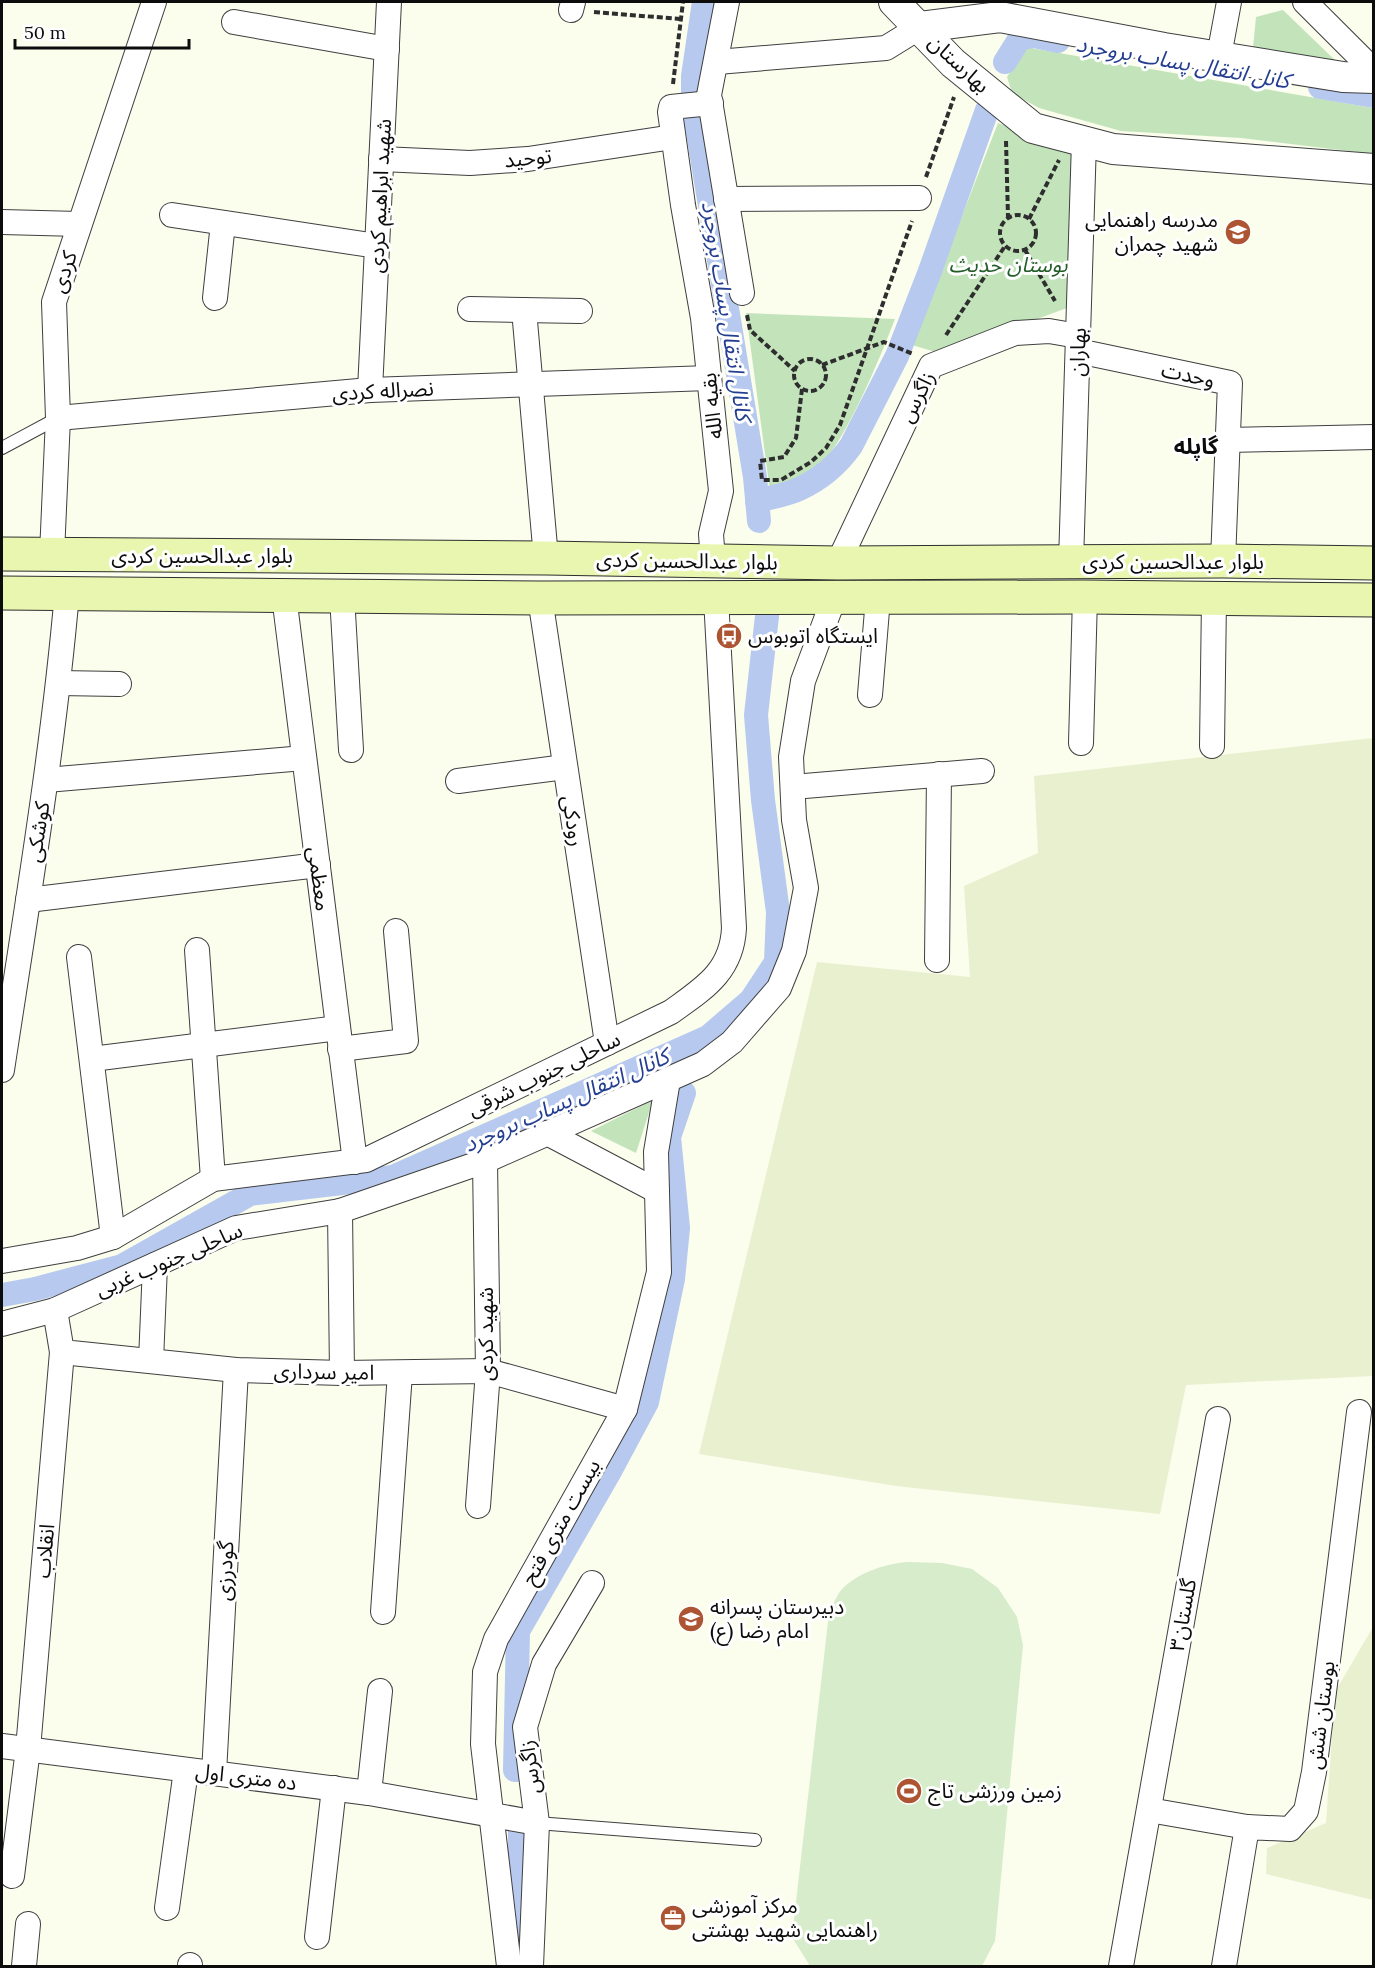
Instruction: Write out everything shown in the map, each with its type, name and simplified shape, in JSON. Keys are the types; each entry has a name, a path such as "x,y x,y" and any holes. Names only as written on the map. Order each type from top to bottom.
{"main road":[{"name":"بلوار عبدالحسین کردی","path":"2,554 546,558 838,563 1222,561 1374,563"},
{"path":"713,561 716,598"},
{"path":"834,598 838,563"},
{"name":"بلوار عبدالحسین کردی","path":"2,593 540,598 1085,597 1374,600"}],"street":[{"name":"کردی","path":"52,554 58,418 54,302 154,2"},
{"name":"شهید ابراهیم کردی","path":"370,390 389,2"},
{"path":"727,2 710,95 742,293"},
{"path":"717,62 886,48 920,27 894,2"},
{"path":"1219,56 1228,2"},
{"path":"1305,2 1374,70"},
{"name":"بهارستان","path":"920,27 1000,17 1164,48 1343,77 1374,78"},
{"path":"234,22 387,49"},
{"name":"بهارستان","path":"920,27 953,63 1033,128 1113,149 1374,168"},
{"path":"671,107 711,103"},
{"name":"بقیه الله","path":"671,107 683,205 704,318 721,491 711,534 713,561"},
{"name":"توحید","path":"381,159 470,164 516,160 674,137"},
{"name":"بهاران","path":"1071,562 1077,341 1077,139"},
{"path":"726,199 919,198"},
{"path":"172,215 377,246"},
{"path":"2,222 79,224"},
{"path":"215,298 223,223"},
{"path":"470,309 580,312"},
{"path":"524,310 546,558"},
{"name":"زاگرس","path":"838,563 931,366 1015,333 1049,331 1077,341"},
{"name":"وحدت","path":"1077,341 1230,383 1222,561"},
{"name":"نصراله کردی","path":"58,418 370,390 709,378"},
{"path":"1228,440 1374,437"},
{"name":"کوشکی","path":"2,1070 5,1023 28,900 46,780 59,683 67,593"},
{"name":"معظمی","path":"284,596 355,1162"},
{"path":"342,596 351,750"},
{"path":"1081,743 1085,597"},
{"name":"رودکی","path":"540,598 607,1043"},
{"name":"ساحلی جنوب شرقی","path":"2,1261 77,1248 113,1237 213,1179 366,1160 670,1012 705,987 720,972 728,958 734,939 716,598"},
{"name":"ساحلی جنوب غربی","path":"2,1324 55,1310 236,1228 340,1211 485,1161 703,1064 732,1042 779,988 794,951 806,888 794,820 791,757 803,681 834,598"},
{"path":"870,695 879,598"},
{"path":"1212,747 1214,599"},
{"path":"59,683 119,684"},
{"path":"46,780 304,758"},
{"path":"458,780 565,766"},
{"path":"793,787 982,771"},
{"path":"937,960 939,774"},
{"path":"28,900 318,866"},
{"path":"92,1059 203,1045 339,1038 406,1041 396,931"},
{"path":"197,951 213,1179"},
{"path":"79,957 113,1237"},
{"name":"بیست متری فتح","path":"509,1966 483,1732 485,1672 496,1639 625,1409 659,1272 656,1152 668,1080"},
{"path":"547,1133 657,1191"},
{"name":"شهید کردی","path":"478,1506 488,1371 485,1161"},
{"path":"340,1211 342,1373"},
{"path":"151,1361 155,1264"},
{"path":"55,1310 62,1352"},
{"name":"امیر سرداری","path":"62,1352 236,1370 342,1373 488,1371 625,1409"},
{"name":"انقلاب","path":"12,1876 28,1749 62,1352"},
{"name":"گودرزی","path":"214,1773 236,1370"},
{"path":"383,1612 400,1373"},
{"name":"بوستان شش","path":"1247,1827 1290,1829 1306,1811 1314,1772 1359,1412"},
{"name":"گلستان۳","path":"1121,1966 1218,1419"},
{"name":"زاگرس","path":"531,1966 537,1823 525,1727 544,1664 592,1582"},
{"path":"369,1793 380,1691"},
{"name":"ده متری اول","path":"2,1746 369,1793 537,1823"},
{"path":"167,1908 186,1770"},
{"path":"317,1937 334,1788"},
{"path":"1149,1810 1247,1827 1224,1966"},
{"path":"24,1966 28,1924"}],"lane":[{"path":"2,448 58,418"},
{"path":"537,1823 755,1840"}],"path":[{"path":"671,107 683,2"},
{"path":"572,6 680,20"},
{"path":"1006,106 1008,218"},
{"path":"1029,219 1077,139"},
{"path":"1015,215 1029,219 1035,226 1036,232 1033,244 1025,250 1016,252 1005,246 999,236 1001,225 1015,215"},
{"path":"940,343 1005,246"},
{"path":"1025,250 1077,341"},
{"path":"742,293 750,330 795,371"},
{"path":"802,389 796,438 784,457 760,461 762,480 781,480 811,462 826,448 840,425 884,301"},
{"path":"822,365 884,342 916,355"},
{"path":"815,360 822,365 825,377 821,386 812,391 802,389 795,381 795,371 800,362 815,360"}],"green space":[{"path":"1283,10 1339,64 1253,48 1256,17"},
{"path":"1025,47 1373,108 1373,154 1241,138 1121,131 1039,108 1012,93 1007,77"},
{"name":"بوستان حدیث","path":"998,123 1072,151 1067,308 942,354 912,345"},
{"path":"746,313 895,319 859,404 834,448 809,476 770,491"},
{"path":"1373,738 1373,1376 1186,1385 1160,1514 896,1486 699,1454 817,962 970,977 964,886 1038,853 1034,776"},
{"path":"653,1100 636,1153 591,1131"},
{"name":"زمین ورزشی تاج","path":"909,1562 942,1563 972,1569 998,1588 1017,1617 1023,1645 995,1941 982,1966 810,1966 792,1937 829,1613 841,1590 857,1577 883,1566"},
{"path":"1373,1627 1373,1900 1266,1874 1267,1848 1326,1823 1335,1692"}],"waterway":[{"name":"کانال انتقال پساب بروجرد","path":"693,93 693,76 704,2"},
{"name":"کانل انتقال پساب بروجرد","path":"1005,62 1020,38 1034,36 1058,41"},
{"name":"کانل انتقال پساب بروجرد","path":"1320,87 1374,96"},
{"name":"کانال انتقال پساب بروجرد","path":"757,501 789,493 814,481 828,471 851,446 897,356 987,110"},
{"name":"کانال انتقال پساب بروجرد","path":"696,121 755,477 759,521"},
{"name":"کانال انتقال پساب بروجرد","path":"2,1295 35,1289 122,1266 250,1194 393,1177 708,1037 751,1000 776,962 778,912 763,800 756,715 767,616"},
{"path":"515,1770 518,1631 647,1402 673,1279 678,1228 669,1137 684,1093"},
{"path":"520,1831 520,1966"}],"place":[{"name":"مدرسه راهنمایی شهید چمران","path":"1238,232"},
{"name":"ایستگاه اتوبوس","path":"729,636"},
{"name":"دبیرستان پسرانه امام رضا (ع)","path":"691,1619"},
{"name":"زمین ورزشی تاج","path":"909,1791"},
{"name":"مرکز آموزشی راهنمایی شهید بهشتی","path":"673,1918"}],"district":[{"name":"گاپله","path":"1196,446"}]}
